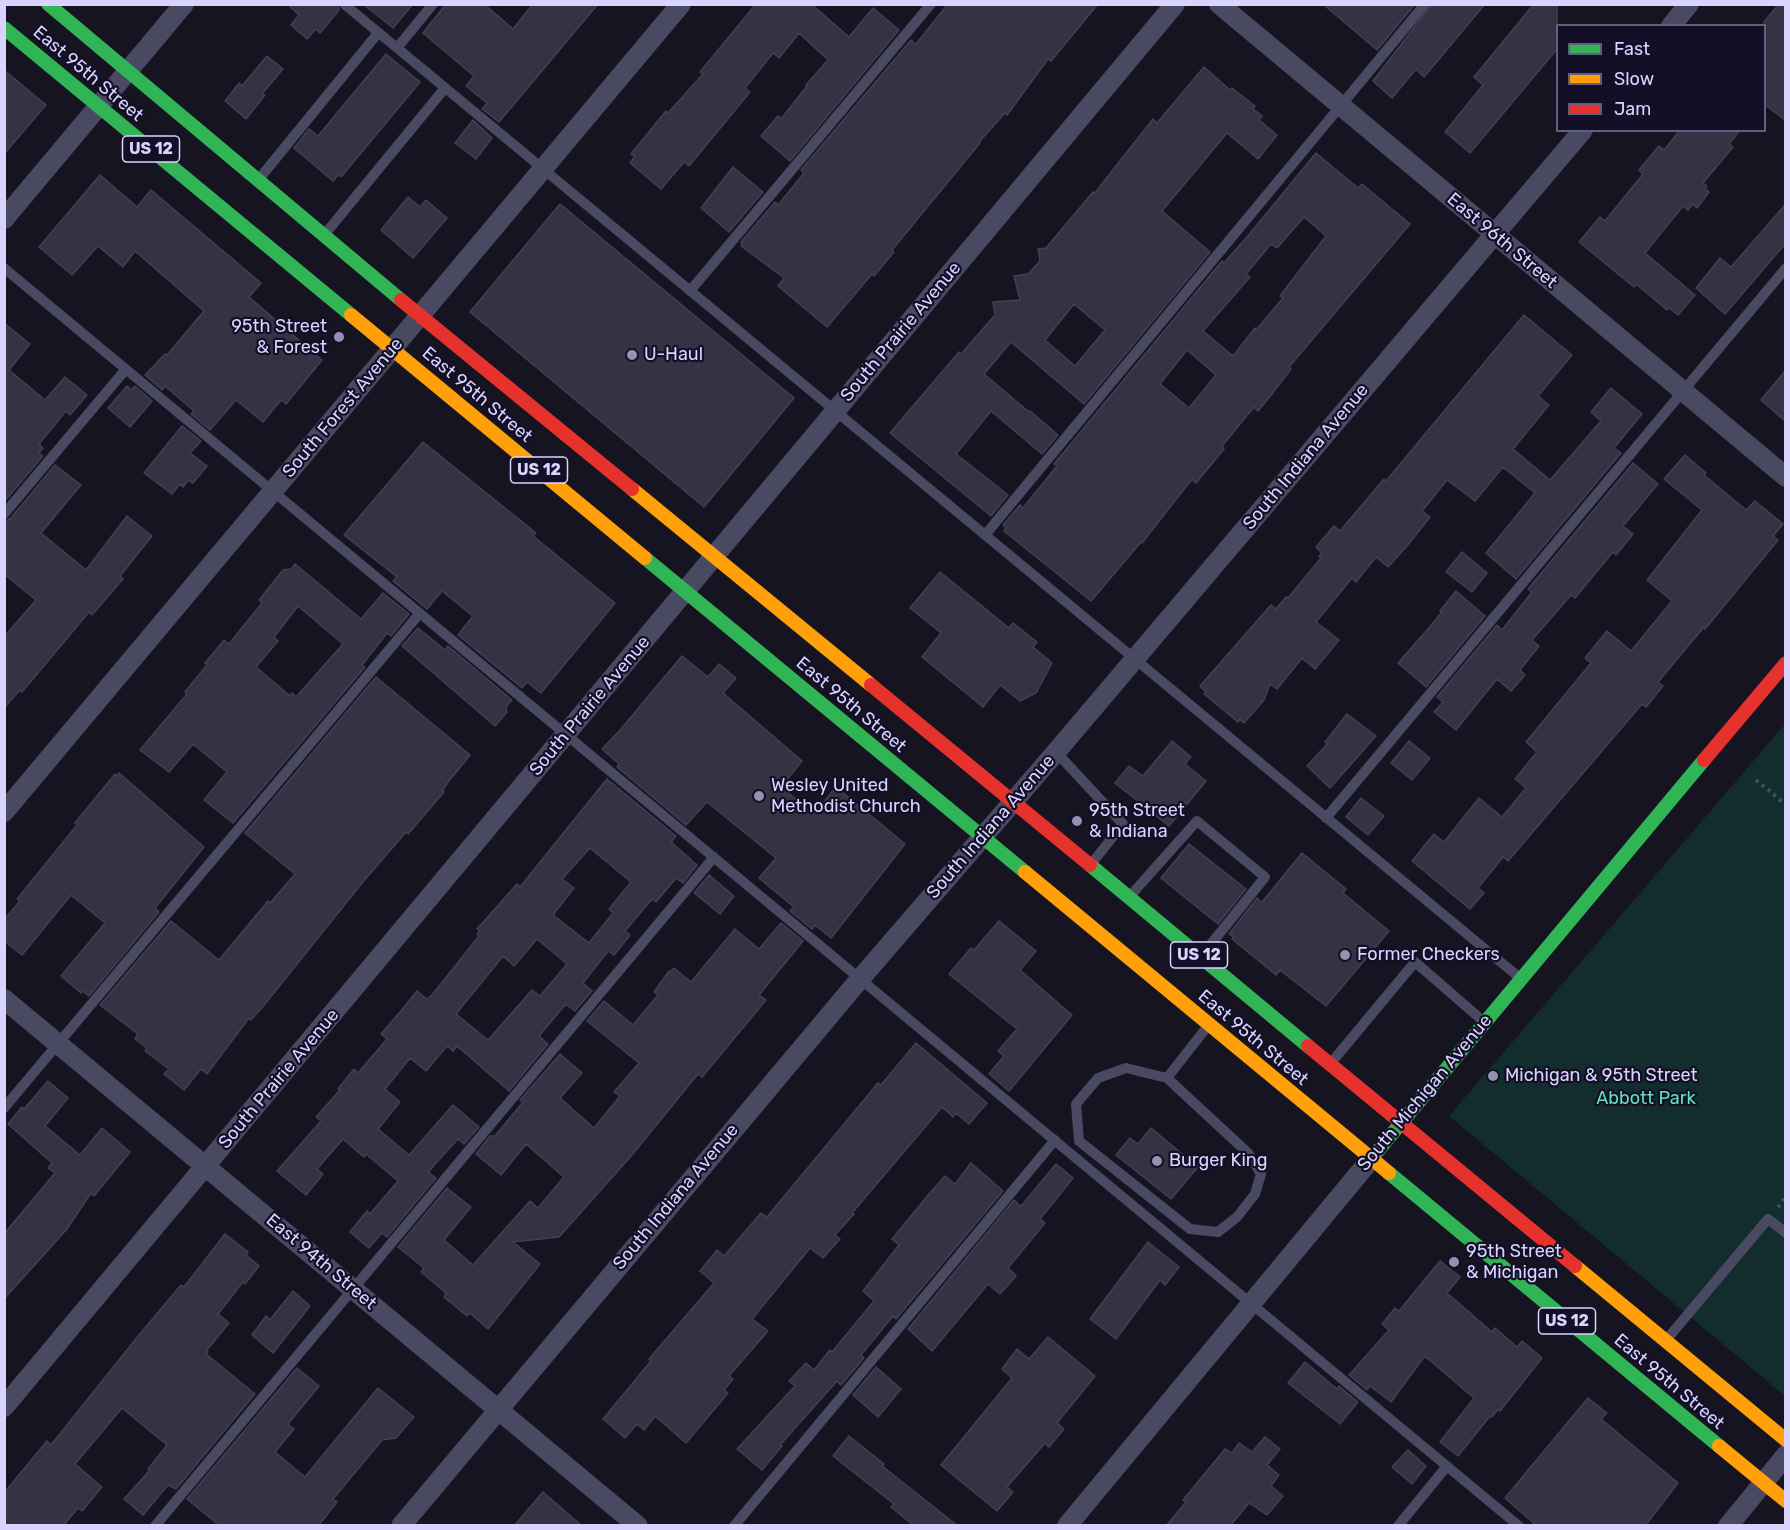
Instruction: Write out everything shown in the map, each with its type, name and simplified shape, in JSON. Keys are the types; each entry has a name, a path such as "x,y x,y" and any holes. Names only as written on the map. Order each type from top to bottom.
{"main road":[{"name":"East 95th Street","path":"48,4 421,315 1785,1440"},
{"name":"East 95th Street","path":"10,32 1785,1501"},
{"name":"South Michigan Avenue","path":"1371,1159 1785,663"}],"street":[{"path":"4,219 184,4"},
{"name":"South Forest Avenue","path":"4,812 681,4"},
{"name":"South Prairie Avenue","path":"4,1407 1175,4"},
{"name":"East 96th Street","path":"1219,4 1785,477"},
{"path":"1673,24 1689,4"},
{"name":"South Indiana Avenue","path":"401,1526 860,979 1056,752 1581,132"},
{"name":"East 94th Street","path":"4,999 638,1526"},
{"name":"South Michigan Avenue","path":"1066,1526 1371,1159"},
{"path":"1728,1526 1785,1455"}],"lane":[{"path":"344,4 1520,978"},
{"path":"397,48 433,4"},
{"path":"690,291 931,4"},
{"path":"985,535 1425,4"},
{"path":"4,48 10,32"},
{"path":"259,179 378,33"},
{"path":"325,234 445,88"},
{"path":"4,268 1519,1526"},
{"path":"1326,818 1785,268"},
{"path":"4,514 126,369"},
{"path":"4,1108 420,613"},
{"path":"1056,752 1123,824 1090,866"},
{"path":"1129,897 1197,821 1214,835 1265,878 1201,957"},
{"path":"155,1526 714,857"},
{"path":"1330,1064 1415,962 1484,1022"},
{"path":"1167,1078 1209,1025"},
{"path":"1126,1068 1167,1078 1248,1153 1261,1174 1255,1194 1237,1217 1218,1232 1190,1229 1079,1141 1076,1104 1098,1078 1126,1068"},
{"path":"734,1526 1055,1140"},
{"path":"1665,1341 1768,1219 1785,1233"},
{"path":"1398,1526 1447,1466"}],"path":[{"path":"1756,780 1785,804"}],"green space":[{"name":"Abbott Park","path":"1785,724 1785,1396 1449,1116"}],"building":[{"path":"287,4 337,4 339,10 320,33 316,29 307,39 291,25 299,15"},
{"path":"363,4 413,4 393,28"},
{"path":"446,4 484,4 513,29 533,4 598,4 499,122 482,109 487,103 466,86 474,76 423,33"},
{"path":"756,4 811,4 849,37 873,8 899,30 790,161 761,136 778,116 781,119 828,60 799,33 779,58 773,53 745,88 750,92 689,166 684,162 661,189 630,163 635,156 631,154 666,111 668,113 703,74 700,72"},
{"path":"948,4 1098,4 1051,61 1048,59 1007,115 1005,113 979,142 892,250 894,252 874,276 872,274 827,327 778,286 784,278 741,246 741,242 775,202 778,205 804,173 801,170 911,40 916,44"},
{"path":"1323,4 1415,4 1377,50"},
{"path":"1432,4 1485,4 1424,77 1416,69 1392,98 1373,81"},
{"path":"1534,4 1557,4 1556,50 1470,153 1445,132 1483,85 1474,77"},
{"path":"1779,4 1785,4 1785,120 1766,106 1766,24 1764,22"},
{"path":"386,54 420,82 341,177 338,175 333,181 294,148 309,129 318,136"},
{"path":"267,56 283,69 262,94 265,95 246,119 225,101 239,83 242,86"},
{"path":"1204,67 1230,90 1232,88 1255,106 1253,109 1262,116 1259,120 1277,135 1258,159 1227,133 1162,211 1210,252 1084,404 1011,342 984,374 1058,435 1042,454 991,411 956,454 1008,495 991,516 890,433 959,352 961,354 995,315 993,302 1020,300 1014,276 1028,274 1040,261 1038,249 1046,248 1093,192 1094,194 1153,119 1157,123","holes":["1074,304 1105,330 1075,366 1045,340"]},
{"path":"4,70 46,105 4,154"},
{"path":"473,120 492,138 476,159 455,143"},
{"path":"1678,132 1738,132 1729,144 1733,147 1703,183 1709,192 1697,208 1693,204 1688,210 1683,206 1645,253 1695,295 1678,315 1669,308 1667,310 1636,284 1634,287 1579,242 1600,217 1605,221 1643,174 1639,170 1659,146 1664,150"},
{"path":"1316,153 1358,188 1362,184 1410,224 1289,367 1291,369 1258,411 1254,407 1196,483 1192,479 1142,543 1091,601 1004,531 1006,528 1003,525 1020,505 1023,508 1057,466 1054,464 1222,261 1224,263","holes":["1304,217 1326,236 1280,296 1283,298 1233,356 1203,331 1250,277 1246,274 1271,244 1277,248","1187,350 1216,375 1189,408 1160,384"]},
{"path":"733,167 763,192 729,232 701,208"},
{"path":"100,175 137,207 151,190 261,283 249,297 322,360 286,404 281,400 263,422 236,400 210,430 191,414 194,411 165,386 162,390 145,375 165,354 167,355 204,311 135,251 123,267 98,246 72,275 39,247"},
{"path":"408,197 420,207 426,200 447,218 413,258 381,230"},
{"name":"U-Haul","path":"560,204 794,398 704,507 470,312"},
{"path":"1785,205 1785,244 1725,314 1696,288 1720,258 1731,267"},
{"path":"1524,315 1572,355 1538,396 1549,405 1513,449 1550,480 1601,421 1591,412 1611,388 1642,414 1614,448 1621,453 1516,579 1486,553 1535,493 1503,467 1475,501 1447,480 1422,511 1430,517 1388,567 1376,557 1356,582 1352,578 1316,622 1339,640 1315,669 1302,658 1277,689 1270,684 1264,700 1244,723 1240,719 1238,722 1204,694 1206,692 1200,686 1271,605 1276,609 1286,597 1288,598 1321,558 1319,556 1322,553 1316,547 1334,526 1340,531 1384,479 1386,481"},
{"path":"4,323 30,344 9,370 45,400 65,377 87,395 70,415 66,411 39,444 43,448 39,453 43,456 4,502"},
{"path":"1785,371 1785,421 1761,400"},
{"path":"127,386 131,390 135,386 152,401 130,427 108,408"},
{"path":"182,426 201,441 190,453 207,466 193,483 188,480 183,487 180,484 172,494 144,473"},
{"path":"423,442 536,533 533,536 615,603 541,693 527,682 522,688 458,635 473,616 442,591 427,609 393,581 397,577 344,535"},
{"path":"1685,455 1706,473 1704,475 1746,510 1755,501 1783,524 1773,536 1778,540 1658,682 1663,686 1646,707 1642,704 1508,861 1503,857 1478,888 1484,893 1470,909 1412,861 1434,834 1444,842 1479,798 1502,817 1526,788 1515,779 1537,752 1526,742 1591,663 1585,658 1607,631 1631,651 1672,601 1647,580 1702,510 1664,479"},
{"path":"1633,463 1658,484 1623,526 1633,534 1616,555 1613,552 1575,598 1571,595 1532,640 1539,646 1520,670 1525,675 1511,691 1497,679 1456,730 1434,712 1443,702 1437,697 1497,625 1502,630 1532,592 1528,589"},
{"path":"55,465 81,485 41,533 86,570 127,516 152,536 120,576 123,579 92,615 89,612 22,692 20,690 4,708 4,637 36,600 4,574 4,521 10,519"},
{"path":"1462,552 1487,573 1472,592 1446,572"},
{"path":"295,564 361,619 383,593 409,614 391,636 387,633 362,665 365,667 233,823 204,800 227,772 193,744 169,772 140,750 187,694 185,692 224,640 229,644 262,603 259,600 283,570 291,569","holes":["298,606 343,644 296,697 292,693 290,696 256,667 278,641 274,637"]},
{"path":"940,572 1009,628 1013,623 1037,642 1033,647 1052,663 1036,693 1020,701 1000,685 983,707 922,657 941,633 910,608"},
{"path":"1456,591 1485,616 1426,687 1398,663 1442,612 1440,611"},
{"path":"418,628 445,650 448,646 512,700 506,707 507,712 495,726 402,646"},
{"path":"682,656 708,677 719,664 736,678 723,693 802,761 781,787 814,814 836,787 905,844 831,938 815,925 812,929 790,911 794,907 759,878 776,858 707,802 686,825 617,767 619,764 602,749"},
{"path":"376,677 470,755 442,791 444,792 362,883 265,1004 251,1020 249,1018 207,1074 201,1069 184,1090 164,1074 169,1069 145,1051 147,1048 135,1039 138,1034 100,1005 171,921 219,960 268,901 270,903 295,874 245,833"},
{"path":"1347,714 1376,736 1330,788 1307,766 1328,743 1325,742"},
{"path":"1172,741 1191,757 1185,764 1206,781 1169,826 1115,783 1129,766 1143,776"},
{"path":"1409,741 1430,758 1412,780 1391,763"},
{"path":"119,773 204,847 155,908 159,912 89,996 82,991 81,993 61,976 105,923 71,895 22,955 4,941 4,920 20,901 17,899 77,825 75,823 115,774 117,776"},
{"path":"607,779 676,836 671,842 697,865 683,883 676,878 656,902 652,899 625,931 630,935 614,955 608,951 583,983 592,991 575,1011 567,1005 564,1006 539,1036 548,1044 509,1091 457,1046 453,1051 447,1046 426,1071 410,1058 385,1089 400,1102 378,1129 409,1155 453,1105 479,1127 464,1144 457,1140 428,1172 436,1178 387,1237 382,1233 369,1248 350,1232 367,1211 370,1214 398,1181 366,1154 364,1157 343,1139 317,1169 323,1174 306,1195 277,1171 321,1121 316,1117 340,1090 338,1089 354,1069 358,1073 387,1039 381,1034 417,991 427,999 432,995 479,936 477,934 480,931 477,929 517,884 520,887","holes":["590,848 631,882 609,909 613,913 589,943 553,915 574,888 562,879","537,939 567,964 540,996 532,990 488,1040 456,1014 503,956 514,966"]},
{"path":"1361,798 1384,816 1368,835 1346,817"},
{"path":"1189,844 1246,889 1218,924 1161,878"},
{"path":"1302,853 1346,889 1343,893 1389,931 1326,1006 1280,970 1276,975 1229,934 1257,898 1262,902"},
{"path":"709,875 734,896 720,914 694,893"},
{"path":"999,921 1036,951 1020,970 1072,1015 1009,1091 989,1074 1004,1056 998,1051 1017,1029 949,974 971,948 974,950"},
{"path":"781,923 803,941 759,995 766,1000 702,1077 698,1074 632,1155 559,1237 513,1242 540,1264 488,1329 470,1313 467,1316 444,1297 446,1293 421,1272 424,1268 398,1247 447,1188 471,1207 444,1240 473,1265 530,1201 538,1208 564,1177 526,1144 501,1175 476,1154 490,1136 495,1136 523,1102 520,1100 560,1054 582,1073 560,1098 594,1128 620,1096 614,1092 639,1063 587,1021 604,1001 633,1025 658,995 654,992 669,971 674,968 691,982 735,929 759,949"},
{"path":"916,1043 987,1103 969,1124 956,1113 953,1117 942,1107 852,1213 854,1214 835,1235 840,1239 823,1258 810,1248 752,1319 768,1331 729,1376 733,1379 724,1390 728,1393 686,1443 655,1416 644,1430 637,1424 625,1438 603,1419 651,1361 649,1359 714,1283 700,1271 717,1250 724,1256 761,1213 767,1217 878,1083 881,1085"},
{"path":"48,1081 68,1098 45,1126 80,1155 102,1128 130,1152 94,1196 91,1193 67,1229 4,1299 4,1234 55,1173 48,1168 52,1163 8,1124"},
{"name":"Burger King","path":"1151,1128 1198,1167 1171,1199 1116,1155 1130,1138 1138,1144"},
{"path":"971,1163 1003,1191 896,1319 893,1316 861,1355 864,1358 841,1385 837,1381 780,1445 782,1446 762,1470 737,1449 795,1386 789,1381 806,1363 814,1370 874,1301 863,1291 899,1245 892,1239 945,1176 955,1184"},
{"path":"1056,1164 1073,1178 1040,1219 1045,1223 1008,1268 1016,1276 1000,1294 988,1284 932,1351 908,1329 1014,1200 1020,1206 1022,1205"},
{"path":"225,1234 248,1252 246,1255 259,1266 218,1314 229,1323 206,1354 255,1394 176,1489 168,1485 143,1515 124,1499 150,1470 148,1469 167,1445 122,1408 75,1464 102,1487 82,1511 78,1508 63,1526 4,1526 4,1493 47,1441 51,1445 139,1335 181,1285 184,1287"},
{"path":"1148,1242 1179,1267 1165,1285 1160,1280 1116,1339 1090,1319"},
{"path":"1440,1261 1460,1277 1447,1293 1492,1332 1495,1328 1517,1347 1522,1341 1542,1358 1500,1411 1498,1409 1492,1417 1490,1416 1458,1456 1440,1442 1474,1398 1427,1358 1424,1357 1391,1402 1370,1386 1367,1390 1349,1375 1389,1330 1382,1324 1395,1308 1399,1311"},
{"path":"293,1291 310,1306 273,1353 252,1335 266,1316 270,1320"},
{"path":"1048,1337 1095,1376 1057,1423 1064,1429 1049,1447 1045,1443 1007,1487 1013,1492 997,1511 941,1465 1012,1378 1002,1369 1017,1349 1029,1359"},
{"path":"1305,1362 1337,1389 1339,1386 1358,1402 1340,1424 1288,1383"},
{"path":"876,1367 901,1389 878,1417 853,1395"},
{"path":"297,1368 319,1386 288,1424 294,1429 275,1452 305,1477 378,1388 414,1417 396,1438 382,1440 333,1499 337,1502 318,1526 220,1526 187,1499"},
{"path":"1588,1398 1607,1413 1601,1419 1678,1483 1645,1526 1537,1526 1505,1498"},
{"path":"849,1436 884,1464 882,1466 958,1526 914,1526 891,1507 894,1504 833,1456"},
{"path":"1265,1437 1280,1449 1267,1465 1279,1475 1271,1486 1283,1496 1267,1515 1249,1503 1230,1526 1166,1526 1186,1502 1183,1500 1225,1449 1232,1453 1239,1443 1252,1452"},
{"path":"1408,1450 1426,1466 1412,1484 1392,1467"},
{"path":"543,1492 582,1526 514,1526"}],"traffic: fast":[{"path":"48,4 401,300"},
{"path":"4,28 351,315"},
{"path":"645,558 1025,872"},
{"path":"1371,1159 1704,760"},
{"path":"1090,865 1308,1046"},
{"path":"1389,1173 1719,1446"}],"traffic: slow":[{"path":"351,315 645,558"},
{"path":"632,489 871,685"},
{"path":"1025,872 1389,1173"},
{"path":"1575,1266 1786,1440"},
{"path":"1719,1446 1786,1501"}],"traffic: jam":[{"path":"401,300 632,489"},
{"path":"1704,760 1786,663"},
{"path":"871,685 1090,865"},
{"path":"1308,1046 1575,1266"}],"place":[{"name":"95th Street & Forest","path":"339,337"},
{"name":"U-Haul","path":"632,355"},
{"name":"Wesley United Methodist Church","path":"759,796"},
{"name":"95th Street & Indiana","path":"1077,821"},
{"name":"Former Checkers","path":"1345,955"},
{"name":"Michigan & 95th Street","path":"1493,1076"},
{"name":"Burger King","path":"1157,1161"},
{"name":"95th Street & Michigan","path":"1454,1262"}]}
